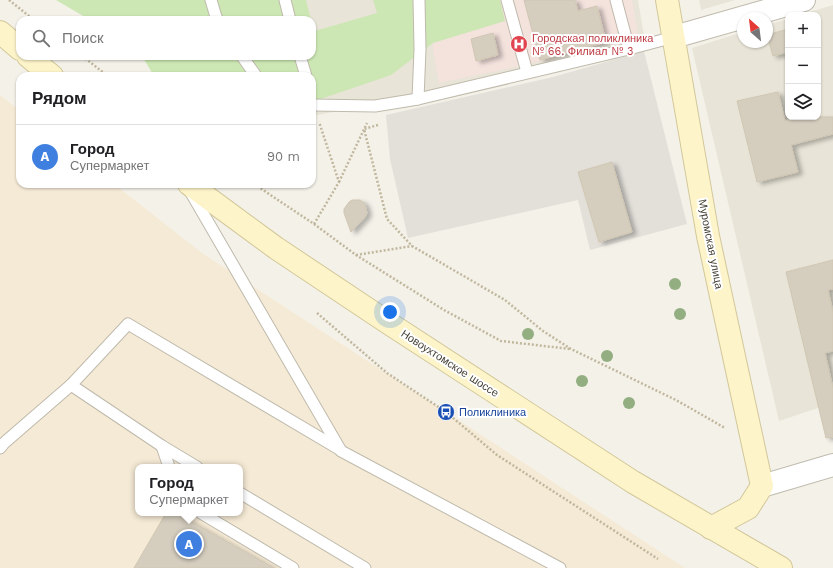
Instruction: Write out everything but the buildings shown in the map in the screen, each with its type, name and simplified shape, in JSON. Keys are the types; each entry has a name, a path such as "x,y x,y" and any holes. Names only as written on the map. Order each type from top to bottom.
{"main road":[{"name":"Муромская улица","path":"667,0 708,236 762,486"},
{"path":"0,32 16,46"},
{"path":"33,60 47,72"},
{"name":"Новоухтомское шоссе","path":"193,188 276,248 633,482 781,568"},
{"path":"711,528 748,508 762,486"}],"street":[{"path":"674,37 804,0"},
{"path":"762,486 833,465"}],"lane":[{"path":"211,0 216,16"},
{"path":"285,0 289,16"},
{"path":"418,99 420,49 419,0"},
{"path":"507,0 527,72"},
{"path":"616,0 630,49"},
{"path":"316,103 375,106 418,99 527,72 630,49 674,37"},
{"path":"245,60 253,72"},
{"path":"301,60 305,72"},
{"path":"189,188 341,451"},
{"path":"0,448 71,385 128,324 341,451 560,568"},
{"path":"71,385 162,446 192,464"},
{"path":"162,446 168,464"},
{"path":"243,495 365,568"},
{"path":"206,516 293,568"}],"path":[{"path":"9,0 29,16"},
{"path":"87,60 103,72"},
{"path":"314,224 338,182 375,106"},
{"path":"316,115 338,182"},
{"path":"364,129 387,219 412,246 505,300 543,331 571,349 676,400 753,444"},
{"path":"260,188 314,224 356,255 444,310 501,341 571,349"},
{"path":"356,255 412,246"},
{"path":"317,313 387,374 446,412 498,455 658,559"}],"shaded area":[{"path":"199,0 638,0 645,42 423,95 316,115 316,72 312,72 312,60 316,60 316,16 205,16"},
{"name":"Городская поликлиника № 66. Филиал № 3","path":"432,0 632,0 638,35 525,65 439,83 433,50"},
{"path":"699,0 735,0 701,10"},
{"path":"833,5 833,403 779,421 692,48 737,34 737,48 773,48 773,23 785,20 785,120 821,120 821,12 810,12"},
{"path":"644,51 687,224 590,250 578,200 408,238 390,159 386,115 553,77"},
{"path":"0,95 16,108 16,188 119,188 202,253 685,568 0,568"}],"green space":[{"path":"56,0 306,0 310,16 83,16"},
{"path":"373,0 500,0 505,21 433,43 391,75 316,101 316,72 152,72 144,60 316,60 316,31 377,13"}],"place":[{"name":"Городская поликлиника № 66. Филиал № 3","path":"519,44"},
{"name":"Поликлиника","path":"446,412"},
{"name":"Город","path":"189,544"}]}
